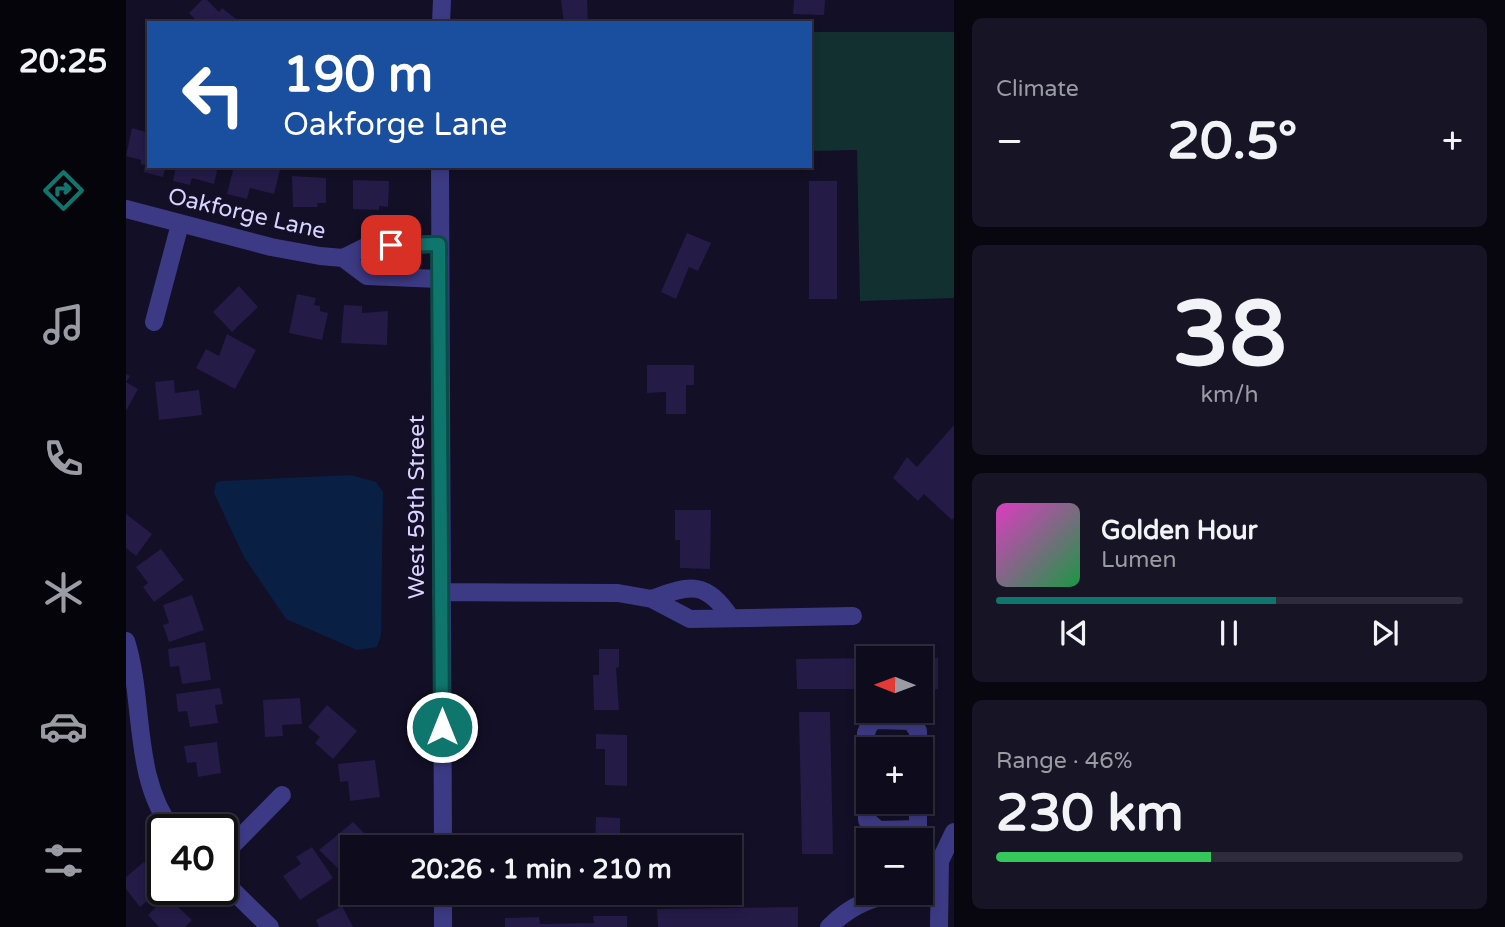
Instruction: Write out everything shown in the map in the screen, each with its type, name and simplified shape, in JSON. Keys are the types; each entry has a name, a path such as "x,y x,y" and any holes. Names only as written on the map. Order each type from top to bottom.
{"street":[{"path":"441,21 442,0"},
{"name":"West 59th Street","path":"440,168 443,835"},
{"name":"Oakforge Lane","path":"126,209 286,251 343,258 367,246 439,244"},
{"path":"154,322 180,223"},
{"path":"343,258 367,276 439,279"},
{"path":"652,599 682,587 697,587 719,600 731,618"},
{"path":"441,592 618,593 652,599 690,619 853,615"},
{"path":"126,641 132,661 151,787 163,814"},
{"path":"866,737 870,723 877,720 911,721 918,730 918,737"},
{"path":"238,840 282,795"},
{"path":"868,814 868,823 875,828"},
{"path":"933,833 950,838 940,862 939,927"},
{"path":"933,890 939,889"},
{"path":"238,896 270,927"},
{"path":"443,905 443,927"},
{"path":"829,927 846,911 857,905"}],"green space":[{"path":"812,32 954,32 954,298 860,301 857,150 812,151"}],"water":[{"path":"351,475 376,482 383,492 381,635 377,647 357,650 286,619 244,557 214,493 216,483 221,481"}],"building":[{"path":"202,0 207,0 219,12 222,8 238,21 197,21 189,13"},
{"path":"561,0 587,0 588,21 564,21"},
{"path":"794,0 825,0 824,15 793,14"},
{"path":"132,128 147,132 147,168 165,168 163,177 144,172 145,165 141,164 141,160 126,156"},
{"path":"176,168 218,168 214,184 192,178 190,185 173,181"},
{"path":"234,168 280,168 274,194 250,188 247,199 227,194"},
{"path":"292,176 326,178 326,203 317,203 318,207 293,207"},
{"path":"353,180 389,181 388,207 379,206 379,210 353,209"},
{"path":"809,181 837,181 837,299 809,299"},
{"path":"687,233 711,243 698,271 689,267 676,299 661,292"},
{"path":"239,286 258,307 232,332 213,312"},
{"path":"297,294 316,298 314,305 320,306 320,311 328,313 322,340 289,333"},
{"path":"344,305 362,306 362,313 388,311 387,345 341,343"},
{"path":"227,334 256,350 235,389 196,368 206,349 219,356"},
{"path":"647,365 694,365 694,385 686,385 686,414 666,414 666,392 647,393"},
{"path":"174,380 175,393 199,390 202,415 159,420 155,382"},
{"path":"126,382 138,389 126,411"},
{"path":"954,425 952,520 924,494 918,501 893,478 907,457 917,467"},
{"path":"675,510 711,510 710,569 680,568 680,540 675,540"},
{"path":"126,514 152,534 136,556 126,548"},
{"path":"161,549 184,580 154,602 143,587 148,583 136,567"},
{"path":"192,595 204,630 169,642 163,625 169,623 163,605"},
{"path":"205,642 211,680 182,684 179,666 170,667 168,649"},
{"path":"599,649 619,649 619,667 616,668 619,710 594,710 593,675 599,675"},
{"path":"856,658 856,689 797,689 796,659"},
{"path":"933,658 938,658 938,689 933,689"},
{"path":"220,688 223,704 215,705 218,723 190,727 187,711 178,712 176,694"},
{"path":"300,698 302,724 282,725 283,736 265,737 263,700"},
{"path":"327,705 357,731 333,759 315,743 320,737 308,727"},
{"path":"799,712 830,712 833,854 802,854"},
{"path":"596,734 627,735 627,786 605,785 605,749 596,749"},
{"path":"217,742 221,773 198,777 196,762 187,763 184,746"},
{"path":"375,760 380,797 350,801 348,781 340,782 338,764"},
{"path":"596,817 620,818 620,835 595,835"},
{"path":"353,822 366,835 340,835 340,870 319,850"},
{"path":"312,847 333,878 300,900 283,876 301,864 296,857"},
{"path":"144,862 147,866 147,901 140,907 126,889 126,877"},
{"path":"158,905 180,905 178,907 192,920 185,927 159,927 148,915"},
{"path":"342,906 353,927 319,927 316,920"},
{"path":"798,907 798,927 658,927 657,909"},
{"path":"593,916 627,916 627,927 505,927 505,918 539,917 540,924 594,923"}],"route":[{"path":"391,245 439,244 442,727"}]}
